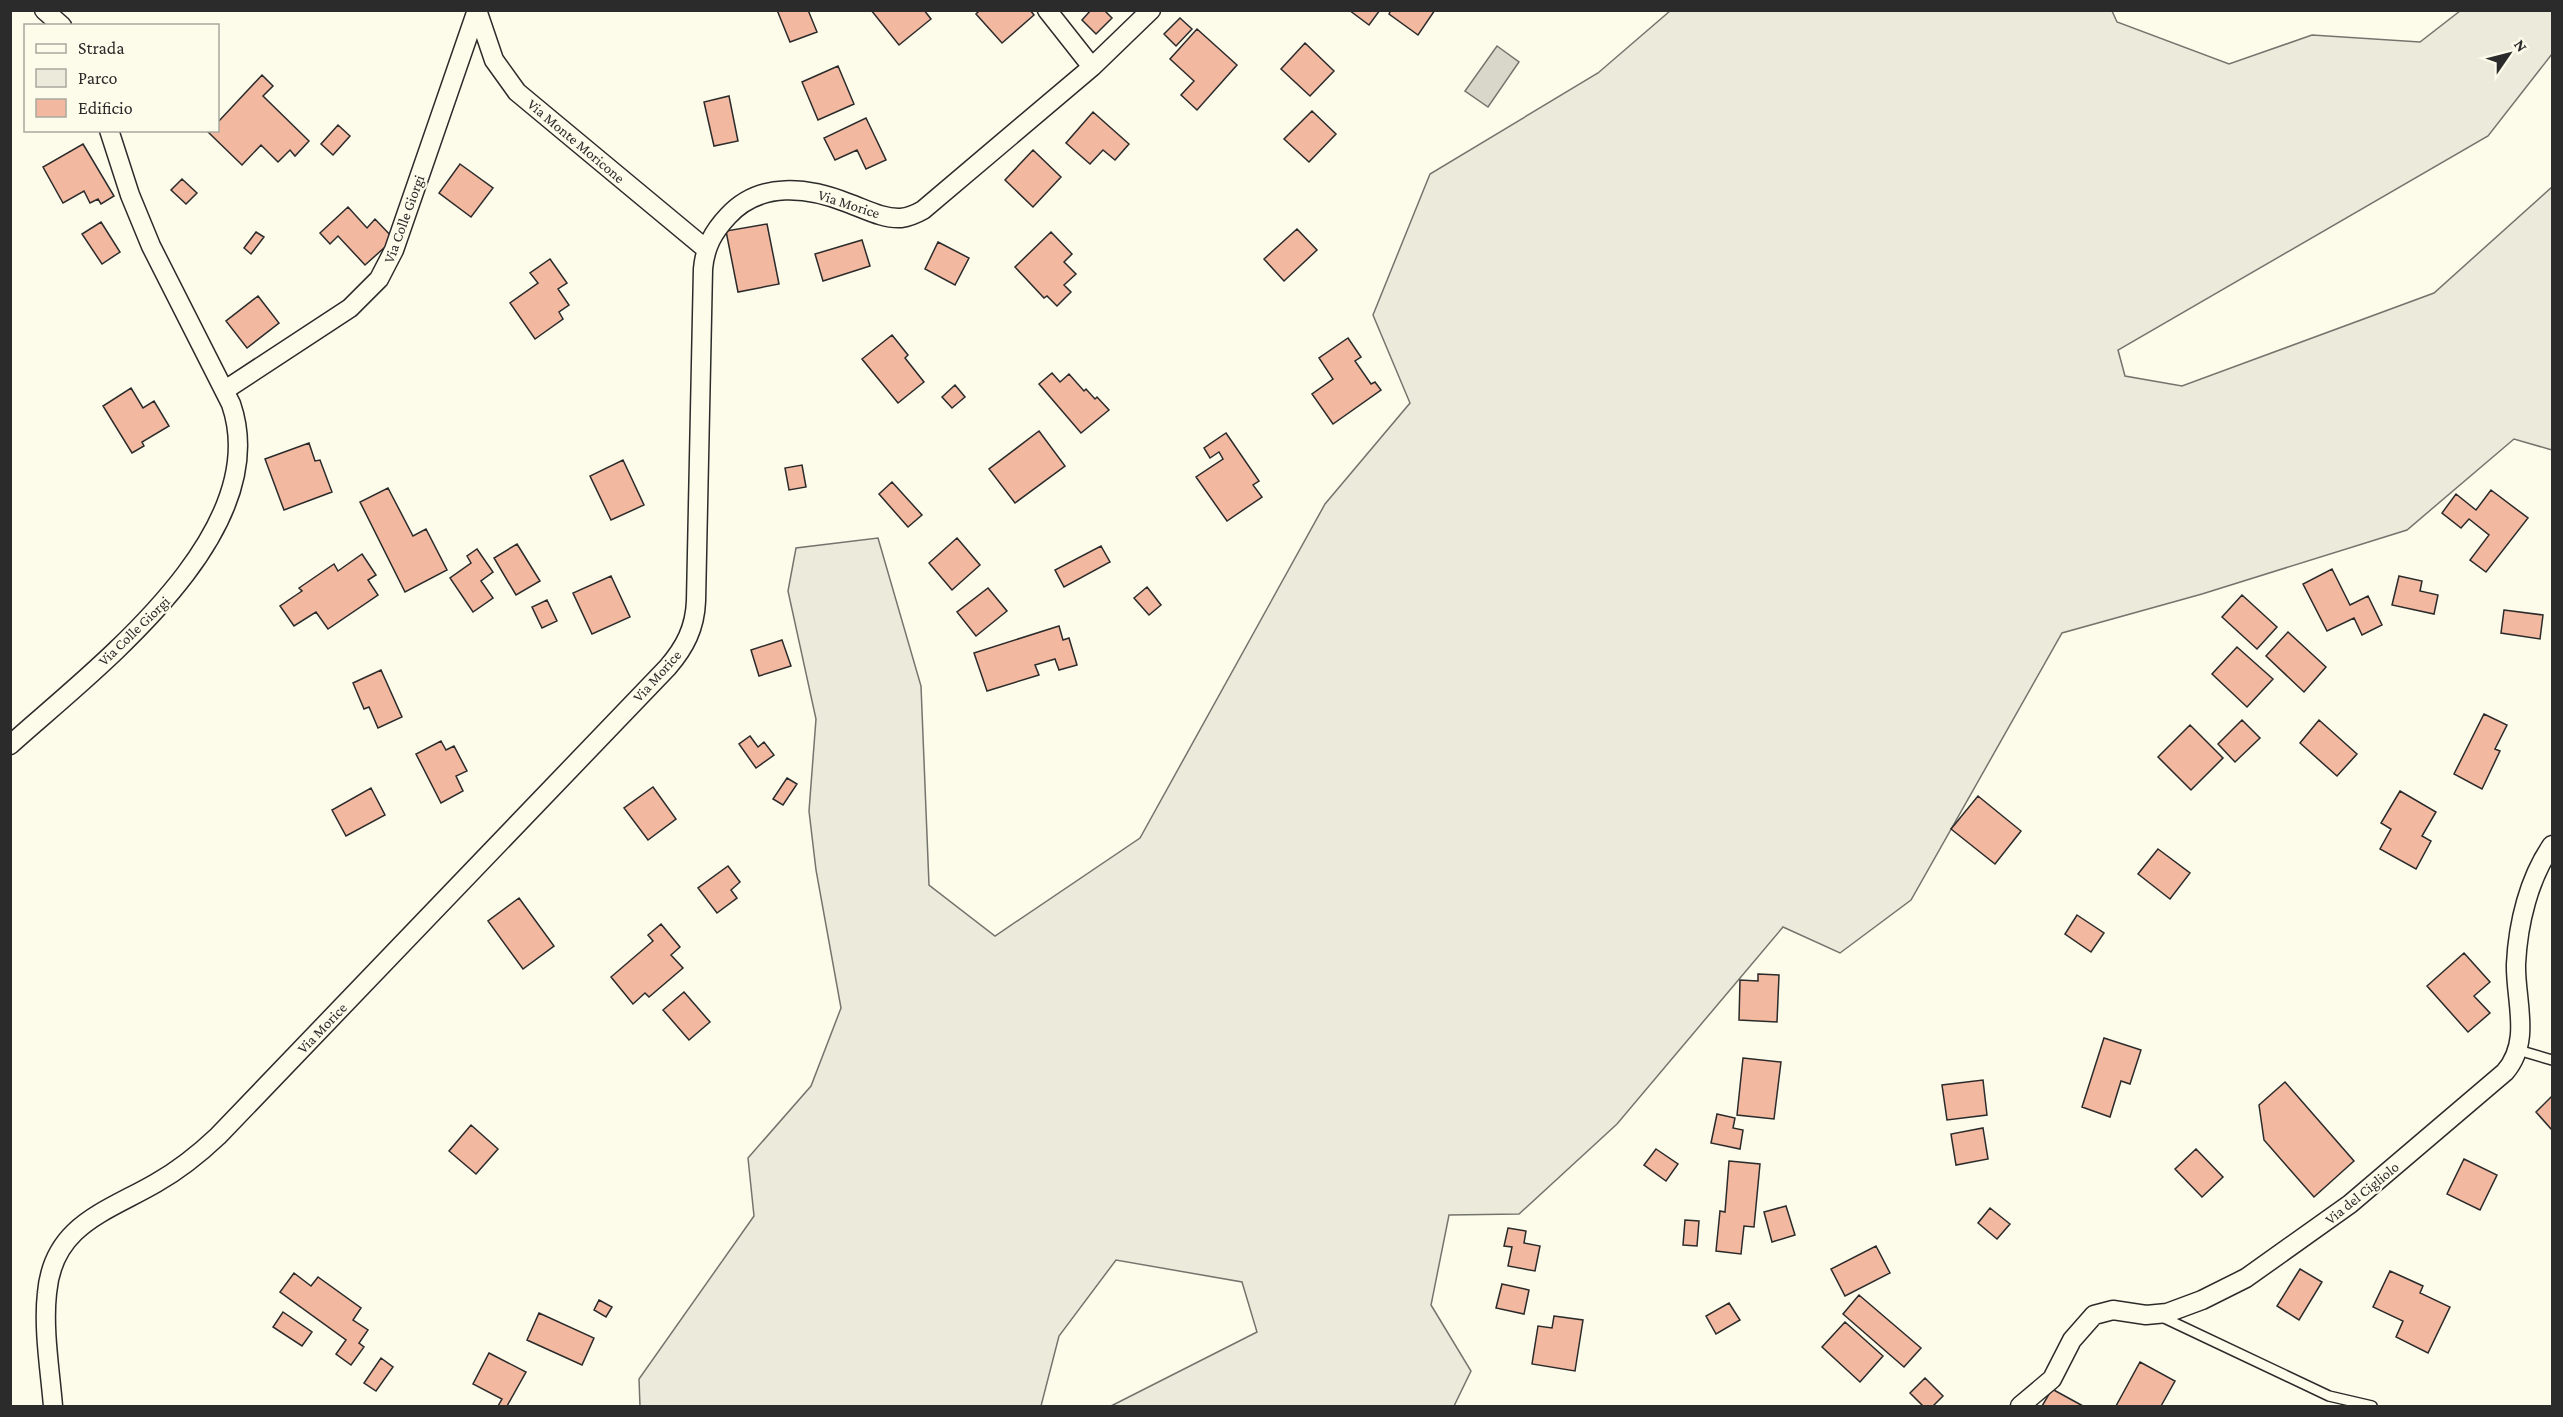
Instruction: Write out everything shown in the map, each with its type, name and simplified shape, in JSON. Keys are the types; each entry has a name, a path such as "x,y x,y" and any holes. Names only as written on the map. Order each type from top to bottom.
{"street":[{"path":"44,10 60,24"},
{"name":"Via Monte Moricone","path":"477,10 494,60 517,92 706,249"},
{"name":"Via Colle Giorgi","path":"225,390 341,315 380,279 394,250 477,10"},
{"path":"1047,10 1092,67"},
{"name":"Via Morice","path":"53,1407 47,1291 53,1263 68,1238 93,1217 166,1177 218,1136 668,667 688,640 695,621 696,601 702,278 706,249 719,226 738,206 752,197 772,191 792,190 824,195 893,218 915,214 935,200 1092,67 1150,10"},
{"name":"Via Colle Giorgi","path":"10,746 155,613 178,586 227,505 236,465 236,423 225,390 151,246 130,195 111,132"},
{"name":"Via del Cigliolo","path":"2020,1407 2052,1379 2072,1340 2094,1315 2113,1310 2158,1315 2184,1308 2254,1273 2305,1238 2379,1180 2510,1067 2518,1050 2521,1021 2516,964 2519,938 2531,885 2553,845"}],"lane":[{"path":"2518,1050 2553,1060"},
{"path":"2158,1315 2329,1396 2372,1407"},
{"path":"2326,1407 2329,1396"}],"green space":[{"path":"1670,11 2112,11 2117,22 2229,64 2312,35 2420,42 2460,11 2552,11 2552,54 2488,136 2118,350 2125,376 2182,386 2434,293 2552,187 2552,450 2514,439 2407,530 2202,594 2062,633 1911,900 1840,953 1783,927 1617,1124 1519,1214 1449,1215 1431,1305 1471,1371 1454,1406 1111,1406 1257,1332 1242,1282 1116,1260 1059,1336 1041,1406 640,1406 639,1379 754,1216 748,1158 811,1086 841,1008 816,870 809,811 816,719 788,591 796,548 878,538 921,686 929,885 995,936 1140,838 1325,504 1410,403 1373,315 1430,174 1598,73"}],"shaded area":[{"path":"1497,46 1519,62 1488,107 1465,91"}],"building":[{"path":"777,10 808,10 817,32 790,42"},
{"path":"871,10 924,10 931,19 899,45"},
{"path":"980,10 1030,10 1034,15 1002,43 976,14"},
{"path":"1091,10 1104,10 1112,18 1096,34 1082,20"},
{"path":"1349,10 1380,10 1369,25"},
{"path":"1391,10 1435,10 1418,35 1389,14"},
{"path":"1180,18 1192,29 1176,46 1164,34"},
{"path":"1197,29 1237,65 1197,110 1181,95 1194,81 1170,59"},
{"path":"1305,43 1334,71 1310,96 1281,69"},
{"path":"838,66 854,104 818,120 802,82"},
{"path":"262,75 273,86 263,96 309,141 295,156 290,150 278,162 261,145 242,165 208,132 219,132 219,121"},
{"path":"729,96 738,141 714,146 704,102"},
{"path":"1312,111 1336,134 1309,162 1284,139"},
{"path":"1093,112 1129,144 1115,160 1103,150 1090,164 1066,143"},
{"path":"866,118 886,160 866,169 857,150 835,160 824,138"},
{"path":"338,125 350,136 333,155 321,144"},
{"path":"83,144 114,196 101,204 98,199 90,203 84,191 63,203 43,167"},
{"path":"1033,150 1061,177 1033,207 1005,180"},
{"path":"460,164 493,188 471,217 439,193"},
{"path":"182,179 197,193 186,204 171,190"},
{"path":"348,207 367,228 375,219 394,239 365,265 338,236 330,244 320,233"},
{"path":"101,222 120,252 102,264 82,234"},
{"path":"767,224 779,284 738,292 726,231"},
{"path":"1297,229 1317,250 1284,281 1264,259"},
{"path":"256,232 264,237 251,254 244,248"},
{"path":"1051,232 1072,254 1064,262 1076,274 1064,285 1071,292 1057,306 1047,296 1044,298 1015,267"},
{"path":"862,240 870,266 823,281 815,254"},
{"path":"938,242 969,258 955,285 925,269"},
{"path":"550,259 567,283 558,289 569,305 559,312 563,319 535,339 510,303 538,283 530,273"},
{"path":"258,296 279,323 247,348 226,321"},
{"path":"892,335 908,355 905,358 924,382 898,403 862,359"},
{"path":"1348,338 1361,357 1355,361 1371,384 1375,382 1381,390 1333,424 1312,394 1333,379 1319,358"},
{"path":"1052,373 1060,382 1069,374 1084,391 1086,389 1095,399 1097,397 1109,410 1081,433 1039,384"},
{"path":"955,385 965,397 952,408 942,397"},
{"path":"131,388 143,408 154,401 169,426 142,442 144,446 132,453 103,406"},
{"path":"1039,431 1065,466 1015,503 989,469"},
{"path":"1226,433 1259,481 1253,485 1262,497 1227,521 1196,477 1223,459 1219,452 1210,458 1204,448"},
{"path":"309,443 315,461 320,460 332,492 284,510 265,459"},
{"path":"623,460 644,505 611,520 590,476"},
{"path":"802,465 806,487 789,490 785,468"},
{"path":"892,482 922,515 908,527 879,494"},
{"path":"388,488 413,536 426,529 447,570 405,592 360,502"},
{"path":"2491,490 2528,518 2486,572 2470,560 2489,535 2469,519 2461,528 2442,513 2456,494 2476,510"},
{"path":"957,538 980,565 952,590 929,563"},
{"path":"517,544 540,581 516,595 494,558"},
{"path":"1101,546 1110,562 1064,587 1055,570"},
{"path":"477,549 493,572 481,581 493,598 473,612 450,578 471,563 467,556"},
{"path":"362,554 376,575 368,580 378,595 328,629 316,612 294,626 280,606 302,591 299,588 334,564 338,571"},
{"path":"2332,569 2350,605 2368,596 2382,625 2362,635 2354,618 2327,631 2303,584"},
{"path":"611,576 630,617 592,634 573,593"},
{"path":"2399,576 2422,581 2420,591 2438,595 2434,614 2392,605"},
{"path":"1147,587 1161,605 1149,615 1134,598"},
{"path":"988,588 1007,611 976,636 957,612"},
{"path":"2242,595 2277,627 2257,649 2222,617"},
{"path":"547,600 557,621 542,628 532,607"},
{"path":"2504,610 2543,615 2540,639 2501,633"},
{"path":"1059,626 1063,640 1069,638 1077,665 1059,670 1055,659 1035,665 1039,675 987,691 974,653"},
{"path":"2288,632 2326,667 2304,692 2266,656"},
{"path":"782,640 791,666 759,676 751,650"},
{"path":"2237,647 2273,679 2247,707 2212,674"},
{"path":"381,670 402,717 378,728 369,707 364,709 353,683"},
{"path":"2484,714 2507,725 2495,749 2500,751 2482,789 2454,774"},
{"path":"2242,720 2260,738 2235,762 2218,744"},
{"path":"2319,720 2357,754 2337,776 2300,743"},
{"path":"2190,725 2223,758 2191,790 2158,757"},
{"path":"750,736 758,747 764,742 774,755 756,768 739,744"},
{"path":"441,741 446,750 454,746 467,771 456,776 463,791 441,803 416,754"},
{"path":"787,778 797,784 783,805 773,799"},
{"path":"653,787 676,819 648,840 624,808"},
{"path":"371,788 385,815 346,836 332,810"},
{"path":"2400,791 2436,812 2422,836 2431,841 2416,869 2380,849 2391,829 2381,823"},
{"path":"1978,796 2021,831 1995,864 1951,829"},
{"path":"2158,849 2190,873 2170,899 2138,874"},
{"path":"728,866 740,882 731,890 737,898 717,913 698,888"},
{"path":"519,898 554,946 523,969 488,921"},
{"path":"2077,915 2104,933 2091,952 2065,934"},
{"path":"661,924 680,947 671,955 683,968 649,997 645,993 633,1004 611,977 653,941 648,935"},
{"path":"2464,953 2490,982 2474,996 2490,1013 2468,1032 2427,986"},
{"path":"1758,974 1779,975 1777,1022 1739,1020 1740,980 1758,981"},
{"path":"684,992 710,1022 689,1040 663,1010"},
{"path":"2104,1038 2141,1050 2130,1084 2121,1081 2110,1117 2082,1107"},
{"path":"1743,1058 1781,1062 1774,1119 1737,1115"},
{"path":"1983,1080 1987,1115 1947,1120 1942,1085"},
{"path":"2285,1082 2354,1161 2314,1197 2264,1140 2259,1105"},
{"path":"2552,1096 2552,1130 2536,1112"},
{"path":"1717,1114 1735,1118 1733,1128 1743,1130 1740,1149 1711,1143"},
{"path":"471,1125 498,1149 476,1174 449,1151"},
{"path":"1983,1128 1988,1159 1956,1165 1951,1134"},
{"path":"1656,1149 1678,1164 1666,1181 1644,1165"},
{"path":"2196,1149 2223,1177 2202,1197 2175,1169"},
{"path":"2464,1159 2497,1175 2480,1210 2447,1194"},
{"path":"1729,1161 1760,1164 1754,1227 1744,1226 1741,1254 1716,1251 1720,1211 1725,1212"},
{"path":"1786,1206 1795,1235 1772,1242 1764,1212"},
{"path":"1990,1208 2010,1224 1997,1239 1978,1223"},
{"path":"1685,1220 1699,1221 1697,1246 1683,1245"},
{"path":"1508,1228 1526,1231 1524,1243 1540,1246 1535,1271 1508,1266 1512,1247 1504,1246"},
{"path":"1876,1246 1890,1273 1845,1296 1831,1269"},
{"path":"2300,1269 2322,1282 2299,1320 2277,1306"},
{"path":"2390,1271 2423,1286 2420,1293 2450,1307 2428,1353 2396,1337 2403,1321 2373,1307"},
{"path":"294,1273 311,1286 318,1277 361,1308 353,1320 368,1330 359,1343 364,1347 351,1365 336,1354 346,1340 280,1292"},
{"path":"1502,1284 1529,1290 1524,1314 1496,1308"},
{"path":"1859,1295 1921,1348 1904,1367 1843,1314"},
{"path":"599,1300 612,1307 606,1317 594,1310"},
{"path":"1729,1303 1740,1320 1716,1334 1706,1316"},
{"path":"283,1312 312,1332 302,1346 273,1327"},
{"path":"539,1313 594,1338 582,1365 527,1340"},
{"path":"1554,1316 1583,1320 1575,1371 1532,1364 1538,1326 1552,1328"},
{"path":"1845,1322 1883,1356 1860,1382 1822,1347"},
{"path":"489,1353 526,1372 507,1406 498,1406 502,1399 473,1384"},
{"path":"381,1358 393,1367 376,1391 364,1383"},
{"path":"2140,1362 2175,1381 2161,1406 2116,1406"},
{"path":"1925,1378 1943,1396 1933,1406 1923,1406 1910,1393"},
{"path":"2052,1389 2083,1406 2042,1406"}]}
